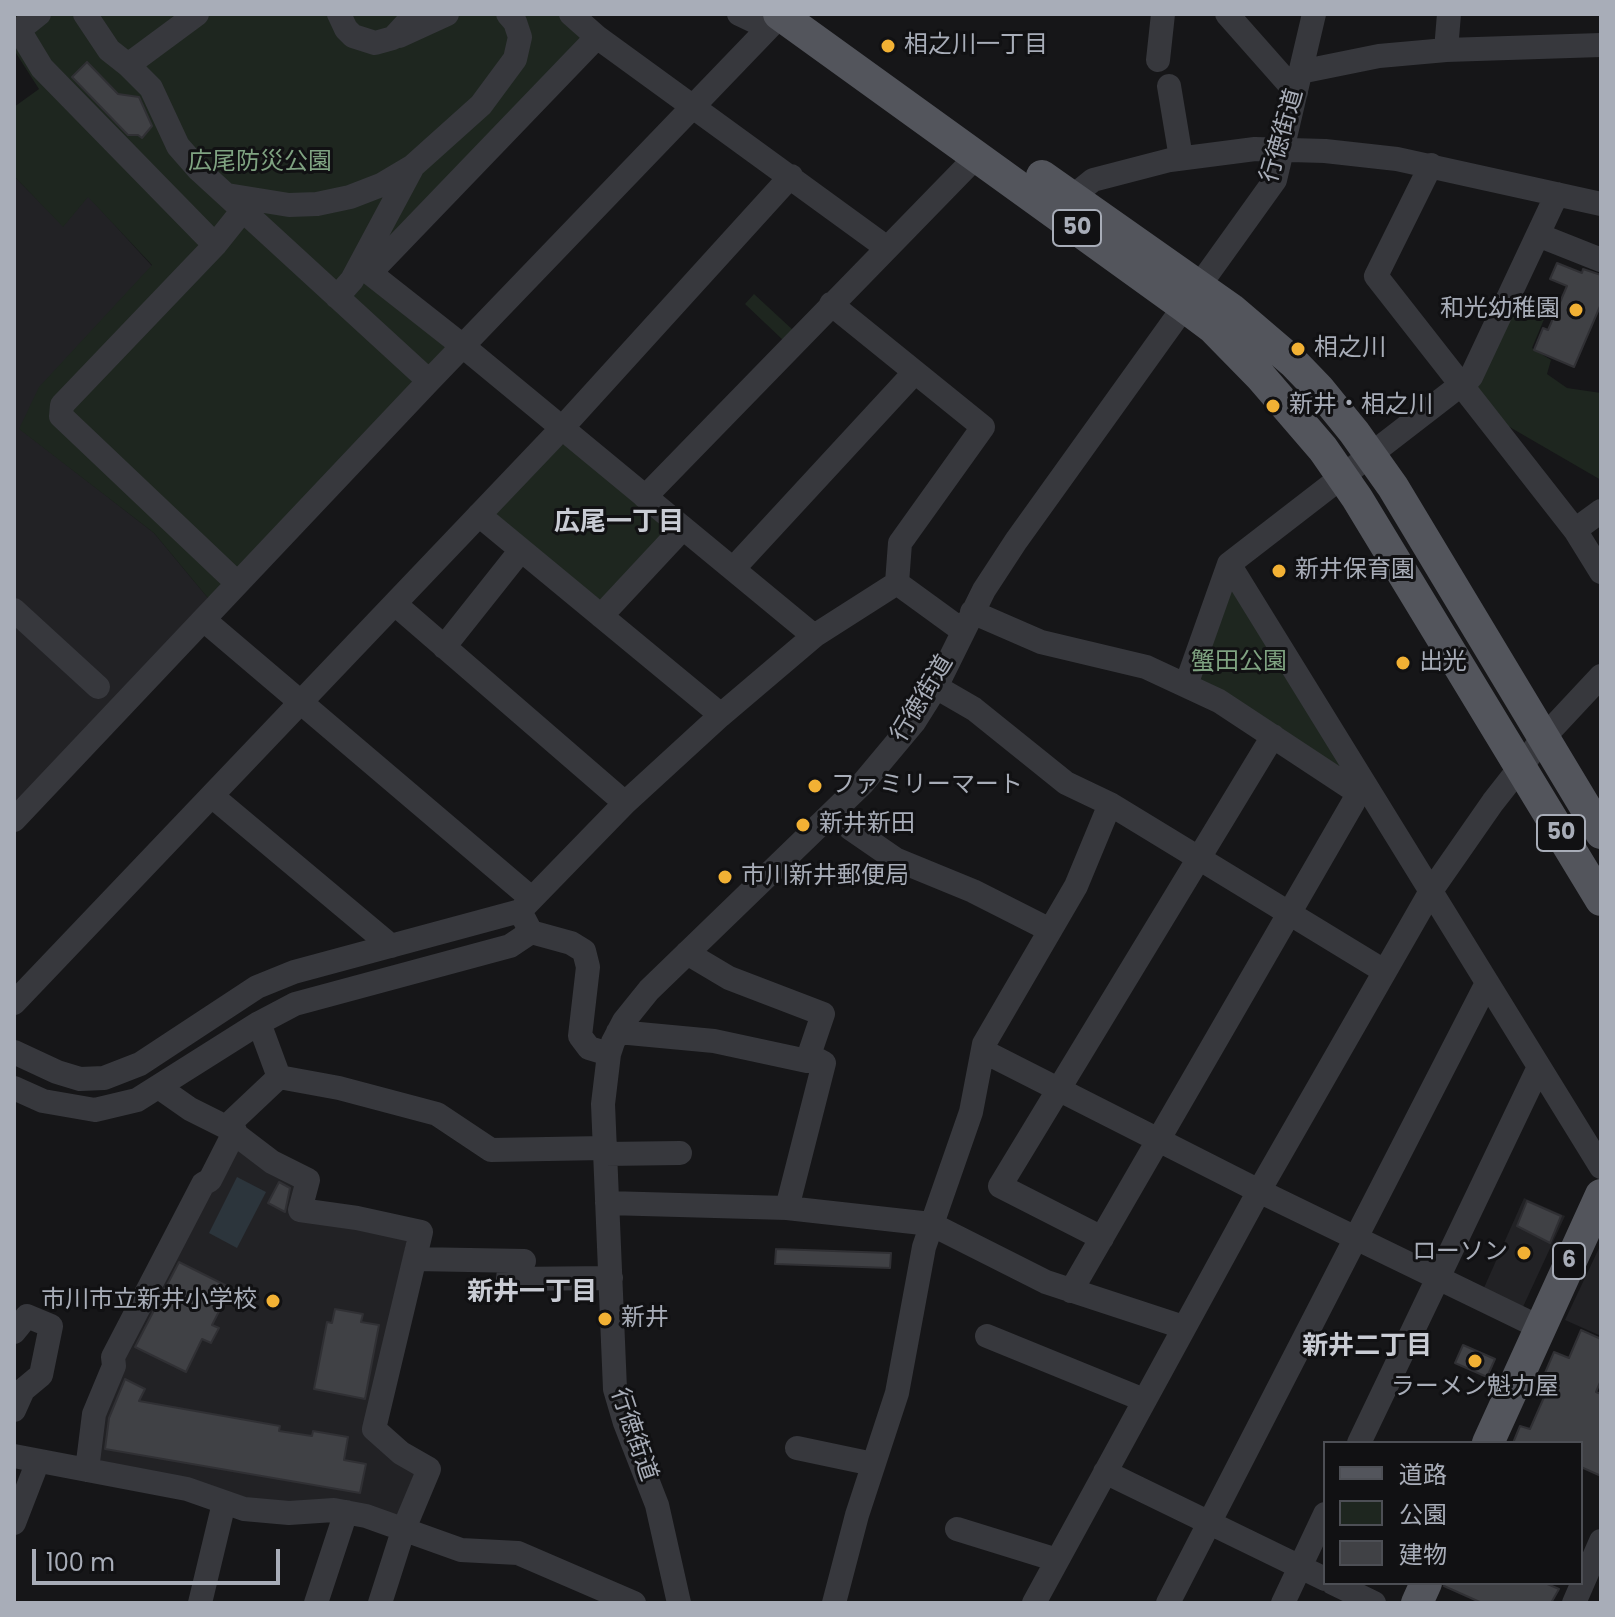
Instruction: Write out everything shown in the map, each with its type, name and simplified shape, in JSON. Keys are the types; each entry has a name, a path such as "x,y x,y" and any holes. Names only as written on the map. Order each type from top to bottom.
{"main road":[{"name":"50","path":"780,14 977,156 1193,297 1231,309 1293,362 1319,389 1393,487 1601,833"},
{"name":"50","path":"815,14 1072,197 1193,297 1213,328 1300,421 1341,476 1601,900"},
{"name":"6","path":"1489,1441 1601,1195"}],"street":[{"path":"39,14 16,32 42,68 215,245"},
{"path":"85,14 109,50 151,88 178,146 199,170 429,381"},
{"path":"128,65 197,14"},
{"path":"339,14 353,36 375,43 447,14"},
{"path":"393,38 415,14"},
{"path":"235,202 317,204 350,197 381,185 413,166 481,105 515,59 520,37 515,22 508,14"},
{"path":"571,14 597,37 887,248"},
{"path":"739,14 758,23 780,14"},
{"path":"14,820 780,14"},
{"path":"1162,58 1163,14"},
{"path":"1227,14 1298,82 1379,56 1446,50 1601,45"},
{"name":"行徳街道","path":"679,1603 657,1505 615,1389 603,1104 613,1043 649,990 835,811 881,763 914,722 936,687 967,622 1016,541 1275,180 1314,14"},
{"path":"1446,50 1449,14"},
{"path":"597,37 370,273 814,636"},
{"path":"1169,86 1181,158"},
{"path":"1072,197 1093,180 1181,158 1255,149 1283,149 1325,151 1431,165 1601,204"},
{"path":"645,497 977,156"},
{"path":"1431,165 1376,276 1575,530 1601,572"},
{"path":"337,297 352,280 413,166"},
{"path":"14,1003 562,428 791,176"},
{"path":"1186,685 1229,564 1471,377 1557,194"},
{"path":"235,202 215,245 62,405 61,416 237,583"},
{"path":"267,232 278,214 289,205"},
{"path":"1538,235 1601,260"},
{"path":"831,304 983,427 900,543 897,583"},
{"path":"733,569 915,372"},
{"path":"1575,530 1601,511"},
{"path":"479,515 721,715"},
{"path":"601,616 683,528"},
{"path":"444,647 521,550"},
{"path":"1229,564 1362,789 1431,891 1601,1167"},
{"path":"897,583 967,622 1146,667 1219,701 1362,789"},
{"path":"14,1088 43,1101 95,1110 137,1100 259,1023 295,1004 510,946 527,914 625,803 814,636 897,583"},
{"path":"395,604 625,803"},
{"path":"14,610 98,687"},
{"path":"204,620 300,702 527,914 584,951 588,967 580,1036 589,1048 613,1043 714,1041 807,1061 823,1014 729,978 687,953"},
{"path":"1034,1603 1183,1327 1431,891 1520,767 1601,676"},
{"path":"936,687 974,709 1066,783 1110,804 1384,971"},
{"path":"1102,1238 1000,1186 1273,736"},
{"path":"1071,1291 1362,789"},
{"path":"212,796 391,946"},
{"path":"834,1603 840,1571 897,1393 924,1247 971,1112 984,1044 1076,886 1110,804"},
{"path":"835,811 850,828 895,859 973,891 1050,930"},
{"path":"14,1052 80,1079 104,1078 140,1064 257,987 294,972 527,914"},
{"path":"1168,1603 1487,983"},
{"path":"259,1023 279,1077"},
{"path":"983,1051 1259,1191 1539,1327"},
{"path":"787,1208 824,1063 809,1055"},
{"path":"1360,1441 1539,1067"},
{"path":"87,1470 94,1414 114,1366 113,1357 203,1184 210,1180 230,1129 279,1077"},
{"path":"279,1077 339,1088 437,1114 491,1150 680,1153"},
{"path":"160,1088 190,1109 230,1129 272,1162 308,1180 300,1210 421,1232 374,1429 401,1453 429,1469 403,1531 380,1603"},
{"path":"607,1203 787,1208 931,1224 1046,1282 1183,1327"},
{"path":"415,1259 518,1261 508,1279 611,1278"},
{"path":"14,1332 27,1316 51,1326 41,1375 23,1390 14,1410"},
{"path":"986,1337 1144,1400"},
{"path":"797,1448 873,1464"},
{"path":"14,1523 26,1458 187,1489 224,1503 259,1511 346,1512 366,1516 461,1550 518,1553 634,1603"},
{"path":"1105,1472 1323,1578"},
{"path":"200,1603 224,1503"},
{"path":"316,1603 346,1512"},
{"path":"1283,1603 1323,1518"},
{"path":"957,1529 1057,1560"},
{"path":"1583,1582 1601,1541"},
{"path":"1337,1585 1374,1603"}],"shaded area":[{"path":"14,176 63,226 88,196 152,266 40,387 20,429 154,533 208,598 14,808"},
{"name":"市川市立新井小学校","path":"235,1147 300,1186 293,1214 407,1239 367,1435 417,1473 400,1516 270,1505 98,1466 98,1415 120,1356"},
{"path":"237,1177 266,1192 237,1248 209,1233"},
{"name":"ローソン","path":"1524,1198 1565,1216 1522,1309 1483,1290"},
{"path":"1601,1244 1601,1336 1565,1320"}],"green space":[{"name":"広尾防災公園","path":"14,14 560,14 581,33 580,40 360,275 446,344 447,354 208,598 154,533 19,429 39,387 152,265 88,197 63,227 14,176 14,107 39,89 14,50"},
{"path":"754,294 794,331 784,341 745,304"},
{"path":"1517,302 1545,317 1532,348 1551,360 1547,374 1567,388 1601,393 1601,480 1501,422 1475,383"},
{"path":"567,444 668,527 603,602 495,518 496,511 561,445"},
{"name":"蟹田公園","path":"1228,589 1236,589 1344,764 1338,769 1200,684 1198,675"}],"building":[{"path":"87,62 118,94 139,97 152,126 142,138 128,135 72,77"},
{"path":"1557,263 1582,273 1583,269 1601,275 1601,304 1574,367 1534,350 1543,328 1548,330 1567,286 1550,279"},
{"path":"279,1182 290,1188 285,1212 268,1203"},
{"path":"1527,1201 1561,1216 1550,1243 1517,1226"},
{"path":"776,1249 891,1253 890,1268 775,1264"},
{"path":"179,1262 231,1288 212,1325 219,1328 211,1343 202,1339 186,1372 135,1347"},
{"path":"335,1309 363,1314 361,1322 379,1325 365,1399 314,1389 327,1322 332,1323"},
{"path":"1581,1330 1601,1339 1601,1380 1596,1392 1601,1394 1601,1476 1583,1468 1583,1441 1514,1441 1520,1426 1530,1429 1553,1377 1545,1373 1554,1352 1569,1358"},
{"name":"ラーメン魁力屋","path":"1463,1345 1495,1359 1487,1377 1455,1363"},
{"path":"125,1379 145,1389 139,1401 280,1426 279,1431 312,1436 313,1431 348,1437 344,1460 366,1464 360,1493 105,1449 109,1418"},
{"path":"1550,1585 1559,1589 1551,1603 1482,1603 1444,1586"}],"place":[{"name":"相之川一丁目","path":"888,46"},
{"name":"和光幼稚園","path":"1576,310"},
{"name":"相之川","path":"1298,349"},
{"name":"新井・相之川","path":"1273,406"},
{"name":"新井保育園","path":"1279,571"},
{"name":"出光","path":"1403,663"},
{"name":"ファミリーマート","path":"815,786"},
{"name":"新井新田","path":"803,825"},
{"name":"市川新井郵便局","path":"725,877"},
{"name":"ローソン","path":"1524,1253"},
{"name":"市川市立新井小学校","path":"273,1301"},
{"name":"新井","path":"605,1319"},
{"name":"ラーメン魁力屋","path":"1475,1361"}],"district":[{"name":"広尾一丁目","path":"619,523"},
{"name":"新井一丁目","path":"532,1293"},
{"name":"新井二丁目","path":"1367,1347"}]}
